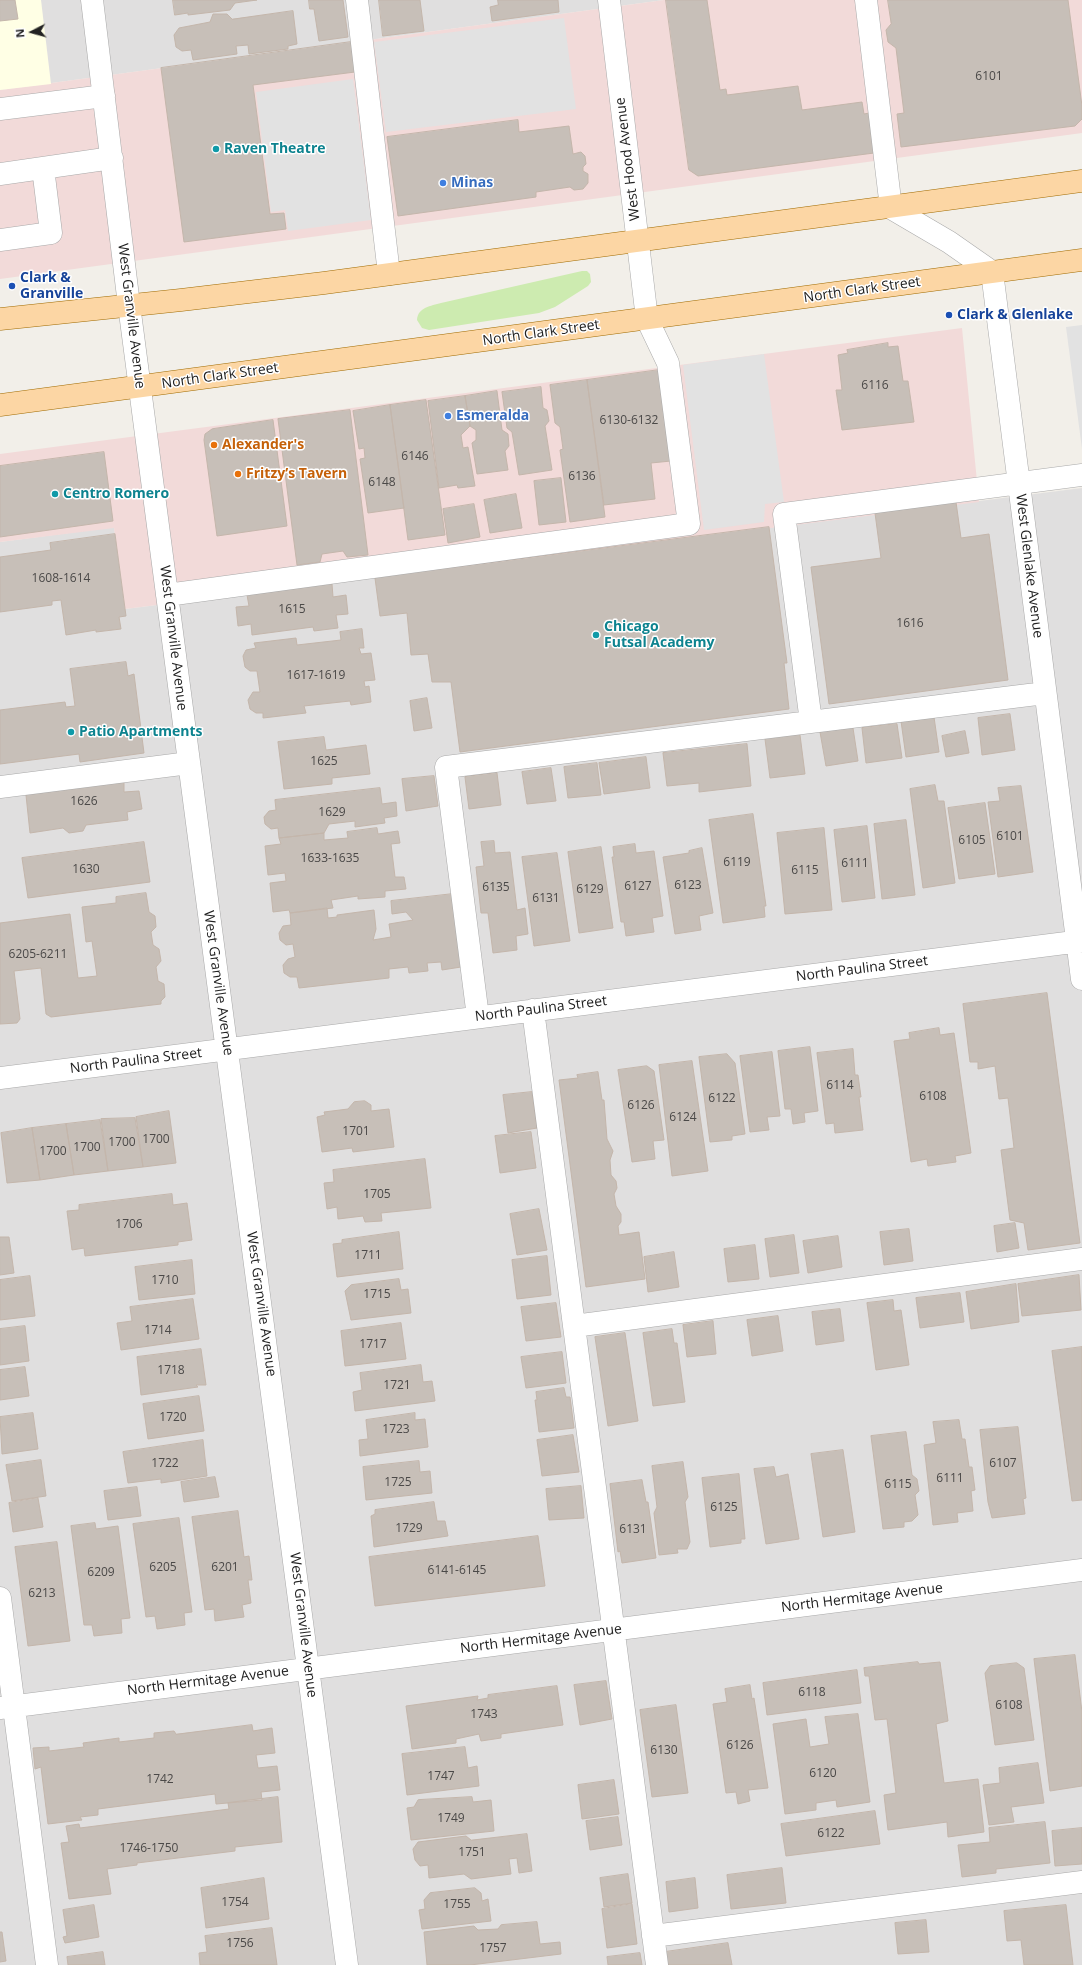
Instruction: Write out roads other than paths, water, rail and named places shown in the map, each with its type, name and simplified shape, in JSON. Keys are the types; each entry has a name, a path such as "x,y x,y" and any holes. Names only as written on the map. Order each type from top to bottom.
{"main road":[{"path":"0,319 389,274 638,240 891,208 1082,181"},
{"name":"North Clark Street","path":"0,405 1082,260"}],"street":[{"name":"West Granville Avenue","path":"92,0 129,305 347,1965"},
{"path":"357,0 389,274"},
{"name":"West Hood Avenue","path":"167,595 688,524 668,364 647,319 609,0"},
{"path":"866,0 891,208 949,242 992,272"},
{"path":"0,109 104,96"},
{"path":"0,174 112,158"},
{"path":"0,240 51,233 43,168"},
{"name":"West Glenlake Avenue","path":"992,272 1045,693 1080,941 1082,979"},
{"path":"811,722 784,514 1082,475"},
{"path":"478,1017 446,767 1045,693"},
{"path":"0,786 189,763"},
{"name":"North Paulina Street","path":"0,1078 1080,941"},
{"path":"533,1010 657,1965"},
{"path":"574,1326 1082,1260"},
{"name":"North Hermitage Avenue","path":"7,1707 1082,1570"},
{"path":"0,1598 7,1707 47,1965"},
{"path":"653,1936 1082,1882"}],"place":[{"name":"Raven Theatre","path":"216,149"},
{"name":"Minas","path":"443,183"},
{"name":"Clark & Granville","path":"12,286"},
{"name":"Clark & Glenlake","path":"949,315"},
{"name":"Esmeralda","path":"448,416"},
{"name":"Alexander's","path":"214,445"},
{"name":"Fritzy’s Tavern","path":"238,474"},
{"name":"Centro Romero","path":"55,494"},
{"name":"Chicago Futsal Academy","path":"596,635"},
{"name":"Patio Apartments","path":"71,732"}]}
